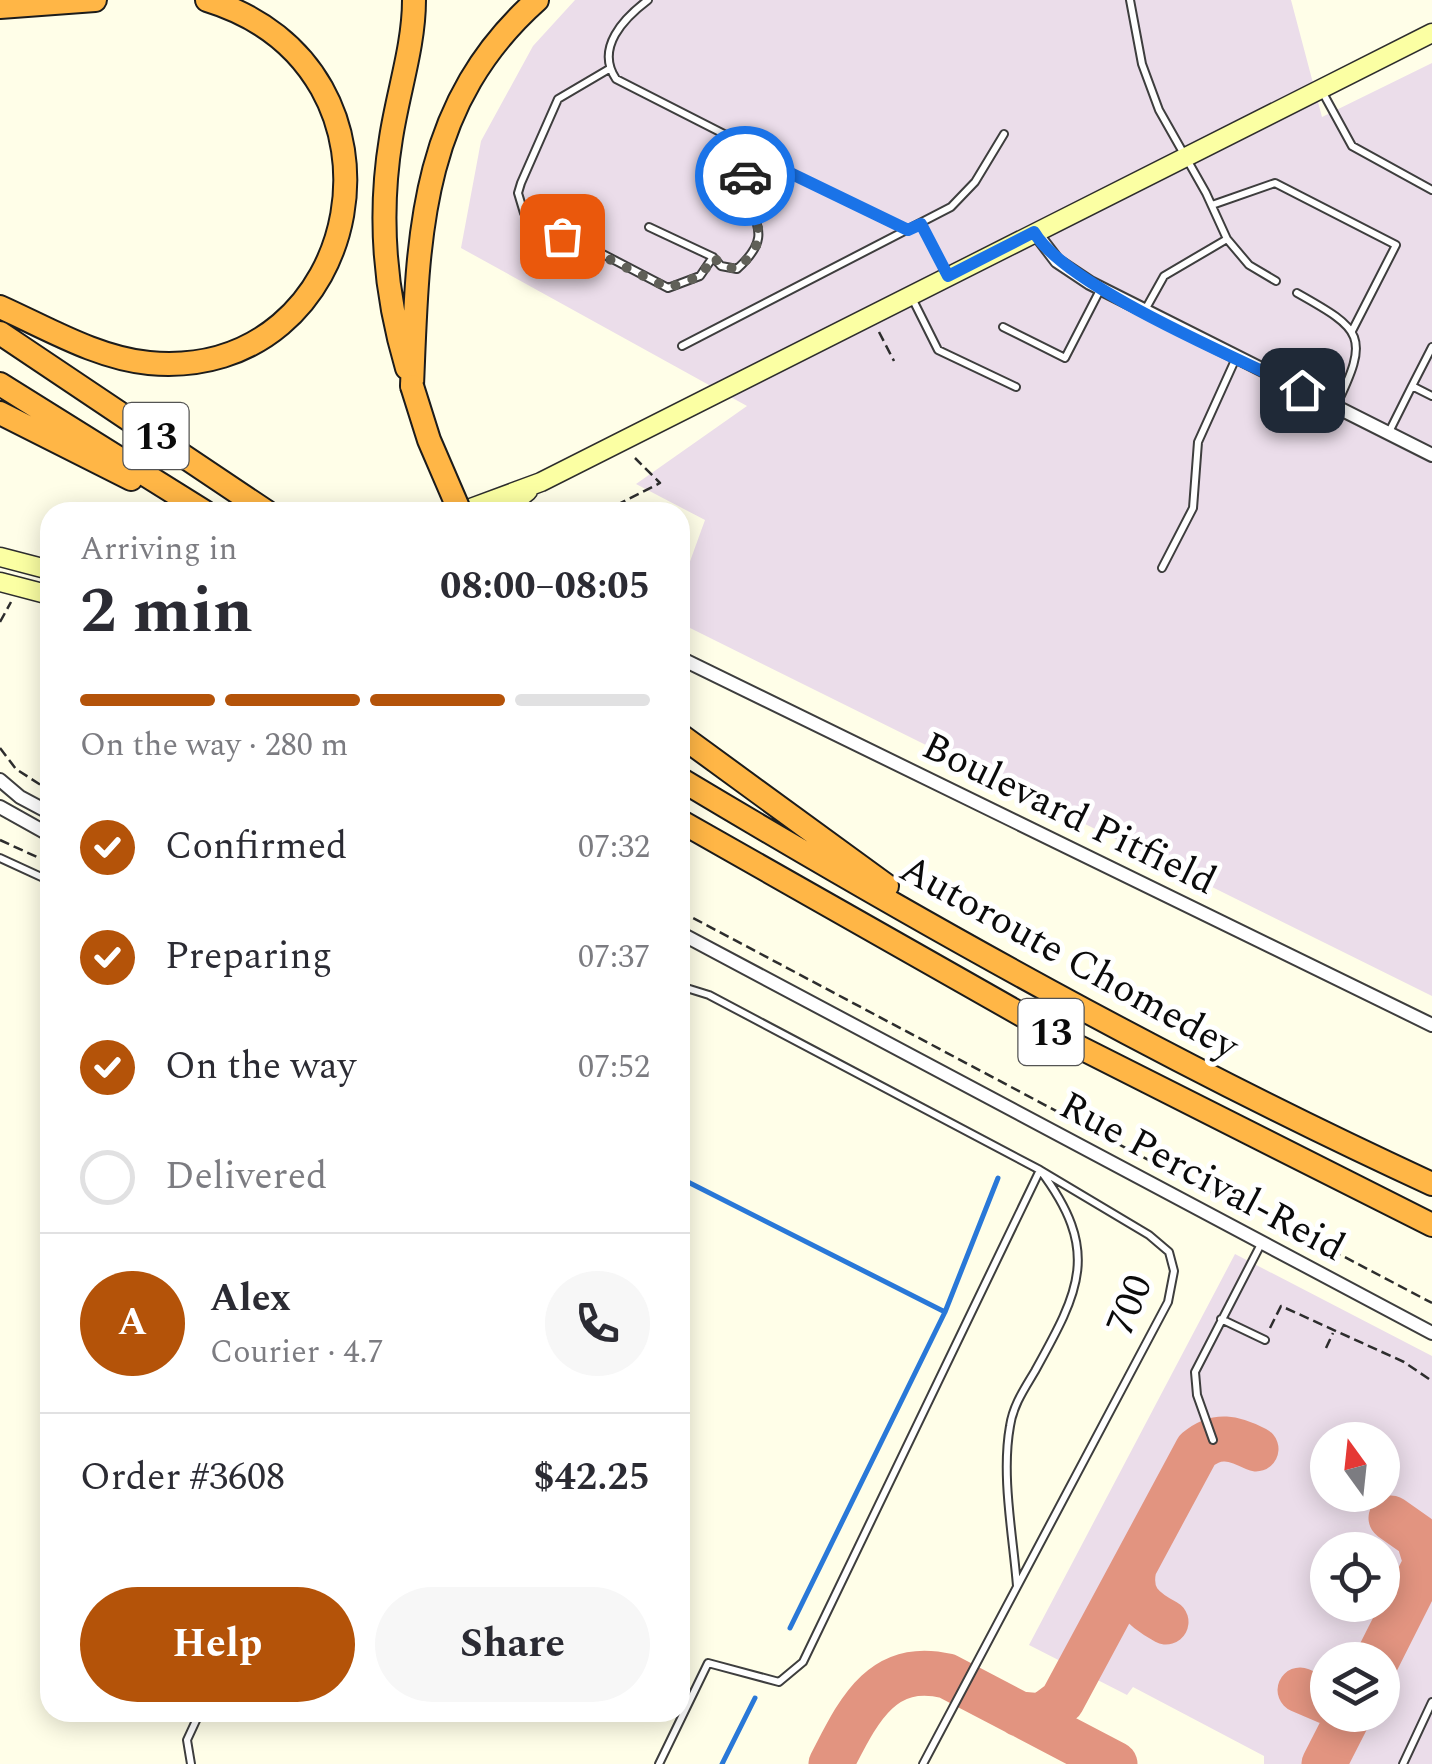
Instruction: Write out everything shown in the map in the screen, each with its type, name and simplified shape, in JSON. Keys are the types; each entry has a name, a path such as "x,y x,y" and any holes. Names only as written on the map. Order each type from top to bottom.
{"highway":[{"path":"0,7 95,0"},
{"path":"0,307 109,354 149,362 184,362 222,354 259,336 290,313 316,283 334,247 346,192 345,152 335,113 318,80 293,49 245,14 206,0"},
{"path":"414,0 390,140 384,226 390,309 412,386 456,502"},
{"path":"412,386 418,247 435,158 476,71 537,0"},
{"name":"13","path":"0,334 253,502"},
{"name":"13","path":"0,384 186,502"},
{"path":"0,413 182,502"},
{"path":"690,742 968,946"},
{"name":"Autoroute Chomedey","path":"690,785 968,946 1238,1090 1432,1184"},
{"name":"Autoroute Chomedey","path":"690,828 1073,1044 1432,1225"}],"street":[{"path":"487,502 540,482 1432,33"},
{"path":"1034,232 1057,261 1101,289 1432,455"},
{"path":"515,502 540,482"},
{"path":"0,557 40,567"},
{"path":"0,582 40,592"},
{"name":"Boulevard Pitfield","path":"690,663 1432,1025"},
{"path":"0,780 20,798 40,808"},
{"path":"0,807 40,829"},
{"name":"Rue Percival-Reid","path":"690,938 1432,1333"}],"lane":[{"path":"648,0 617,31 607,58 609,70 624,86 908,230"},
{"path":"1130,0 1150,90 1226,239 1248,265 1276,281"},
{"path":"609,70 558,99 521,182 518,193 524,213 668,288 700,276 714,257"},
{"path":"1321,87 1352,146 1432,190"},
{"path":"682,346 921,224 964,195 1004,134"},
{"path":"650,226 714,257 721,266 737,269 757,245 760,224 743,183 757,151"},
{"path":"1212,205 1275,182 1396,244 1352,332"},
{"path":"921,224 948,276"},
{"path":"1145,311 1164,276 1226,239"},
{"path":"1004,327 1065,358 1101,289"},
{"path":"1297,293 1343,320 1352,332 1358,357 1336,407"},
{"path":"910,295 938,350 1016,387"},
{"path":"1388,433 1432,347"},
{"path":"1162,568 1192,508 1198,442 1236,357"},
{"path":"1412,386 1432,396"},
{"path":"0,858 40,876"},
{"name":"700","path":"690,989 708,995 1040,1170 1149,1235 1169,1252 1174,1271 1168,1302 923,1764"},
{"path":"1017,1586 1007,1449 1010,1425 1014,1407 1068,1311 1080,1264 1072,1220 1040,1170"},
{"path":"690,1700 708,1663 778,1682 803,1662 1040,1170"},
{"path":"1213,1440 1197,1396 1194,1372 1262,1243"},
{"path":"1222,1319 1265,1340"},
{"path":"1402,1764 1432,1702"},
{"path":"191,1764 187,1740 195,1722"},
{"path":"659,1764 679,1722"}],"path":[{"path":"879,332 894,362"},
{"path":"622,502 660,483 635,458"},
{"path":"0,622 11,605"},
{"path":"0,748 16,768 40,784"},
{"path":"0,840 40,858"},
{"name":"Rue Percival-Reid","path":"690,916 1203,1189 1260,1212 1432,1304"},
{"name":"Rue Percival-Reid","path":"1255,1221 1260,1212"},
{"path":"1270,1328 1281,1306 1391,1357 1432,1381"},
{"path":"1326,1348 1334,1332"}],"shaded area":[{"path":"575,0 1291,0 1322,117 1432,63 1432,996 690,628 690,561 705,520 690,512 690,502 670,502 636,484 747,406 461,248 481,141 533,46"},
{"path":"1235,1254 1432,1356 1432,1764 1264,1764 1264,1756 1133,1687 1127,1695 1029,1645"}],"waterway":[{"path":"790,1628 945,1312 998,1178"},
{"path":"690,1183 945,1312"},
{"path":"722,1764 755,1698"}],"taxiway":[{"path":"1019,1714 1042,1716 1062,1701 1197,1450 1212,1441 1226,1439 1256,1449"},
{"path":"1386,1642 1426,1563 1418,1537 1391,1518"},
{"path":"1134,1568 1133,1587 1139,1601 1166,1622"},
{"path":"831,1764 861,1710 874,1695 904,1676 924,1673 947,1676 1115,1764"},
{"path":"1300,1690 1310,1694"},
{"path":"1324,1764 1340,1732"}],"way so far":[{"path":"562,236 668,288 678,288 700,276 714,257 721,266 737,269 757,245 760,232 757,213 744,190 745,176"}],"route":[{"path":"745,176 757,151 779,162 788,172 908,230 921,224 948,276 1034,232 1057,261 1090,284 1302,390"}]}
